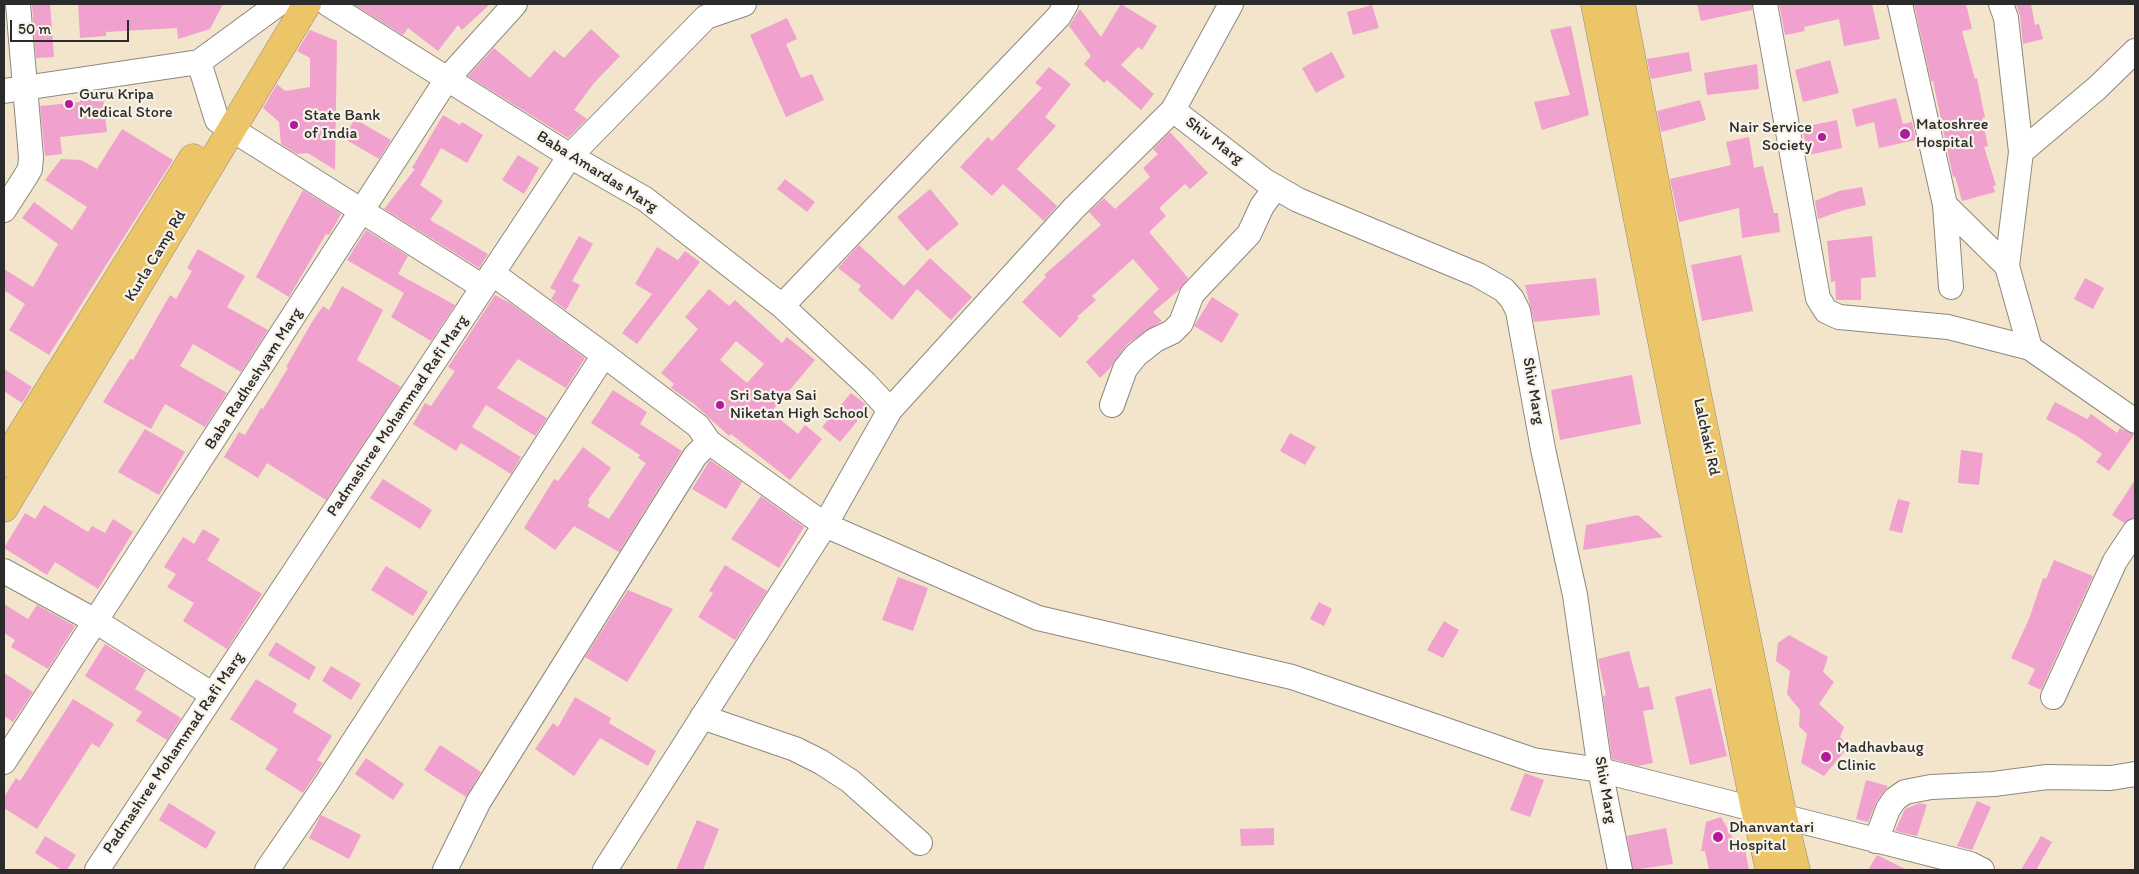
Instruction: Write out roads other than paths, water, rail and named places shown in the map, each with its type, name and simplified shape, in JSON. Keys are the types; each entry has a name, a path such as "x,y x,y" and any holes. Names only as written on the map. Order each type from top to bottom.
{"main road":[{"name":"Kurla Camp Rd","path":"4,508 225,124 287,4"},
{"name":"Kurla Camp Rd","path":"4,462 225,124 307,4"},
{"name":"Lalchaki Rd","path":"1595,4 1628,104"},
{"name":"Lalchaki Rd","path":"1621,4 1628,104 1661,276 1755,809 1770,870"},
{"name":"Lalchaki Rd","path":"1661,276 1796,870"}],"street":[{"path":"4,210 30,169 31,157 15,90 18,4"},
{"path":"15,90 199,62 278,4"},
{"name":"Baba Amardas Marg","path":"328,4 570,156 645,198 782,306 865,383 890,410"},
{"name":"Baba Radheshyam Marg","path":"4,762 97,622 447,79 516,4"},
{"name":"Padmashree Mohammad Rafi Marg","path":"97,870 570,156 706,17 744,4"},
{"path":"782,306 1059,16 1066,4"},
{"path":"605,870 825,525 890,410 1074,208 1173,110 1231,4"},
{"path":"1765,4 1818,298 1826,311 1839,317 1948,327 2030,348 2135,421"},
{"path":"1900,4 1945,205 1951,287"},
{"path":"2001,4 2006,18 2020,152 2007,266 2030,348"},
{"path":"2020,152 2097,88 2135,50"},
{"path":"199,62 225,124 362,211 488,280 604,355 698,426 709,442 825,525 1038,618 1292,677 1533,760 1600,770 1970,864 1982,870"},
{"name":"Shiv Marg","path":"1173,110 1276,187 1298,200 1478,276 1504,290 1512,299 1518,311 1543,450 1575,595 1600,770 1620,870"},
{"path":"1112,405 1125,369 1136,354 1155,340 1172,332 1181,322 1192,294 1244,240 1262,206 1276,187"},
{"path":"1945,205 2007,266"},
{"path":"267,870 326,784 604,355"},
{"path":"445,870 479,800 695,456 709,442"},
{"path":"2052,696 2115,561 2135,531"},
{"path":"4,571 97,622 213,695"},
{"path":"702,717 795,749 821,762 850,781 920,843"},
{"path":"1876,841 1888,809 1895,799 1905,792 2047,777 2111,778 2135,774"}],"place":[{"name":"Guru Kripa Medical Store","path":"69,104"},
{"name":"State Bank of India","path":"294,125"},
{"name":"Matoshree Hospital","path":"1905,134"},
{"name":"Nair Service Society","path":"1822,137"},
{"name":"Sri Satya Sai Niketan High School","path":"720,405"},
{"name":"Madhavbaug Clinic","path":"1826,757"},
{"name":"Dhanvantari Hospital","path":"1718,837"}]}
